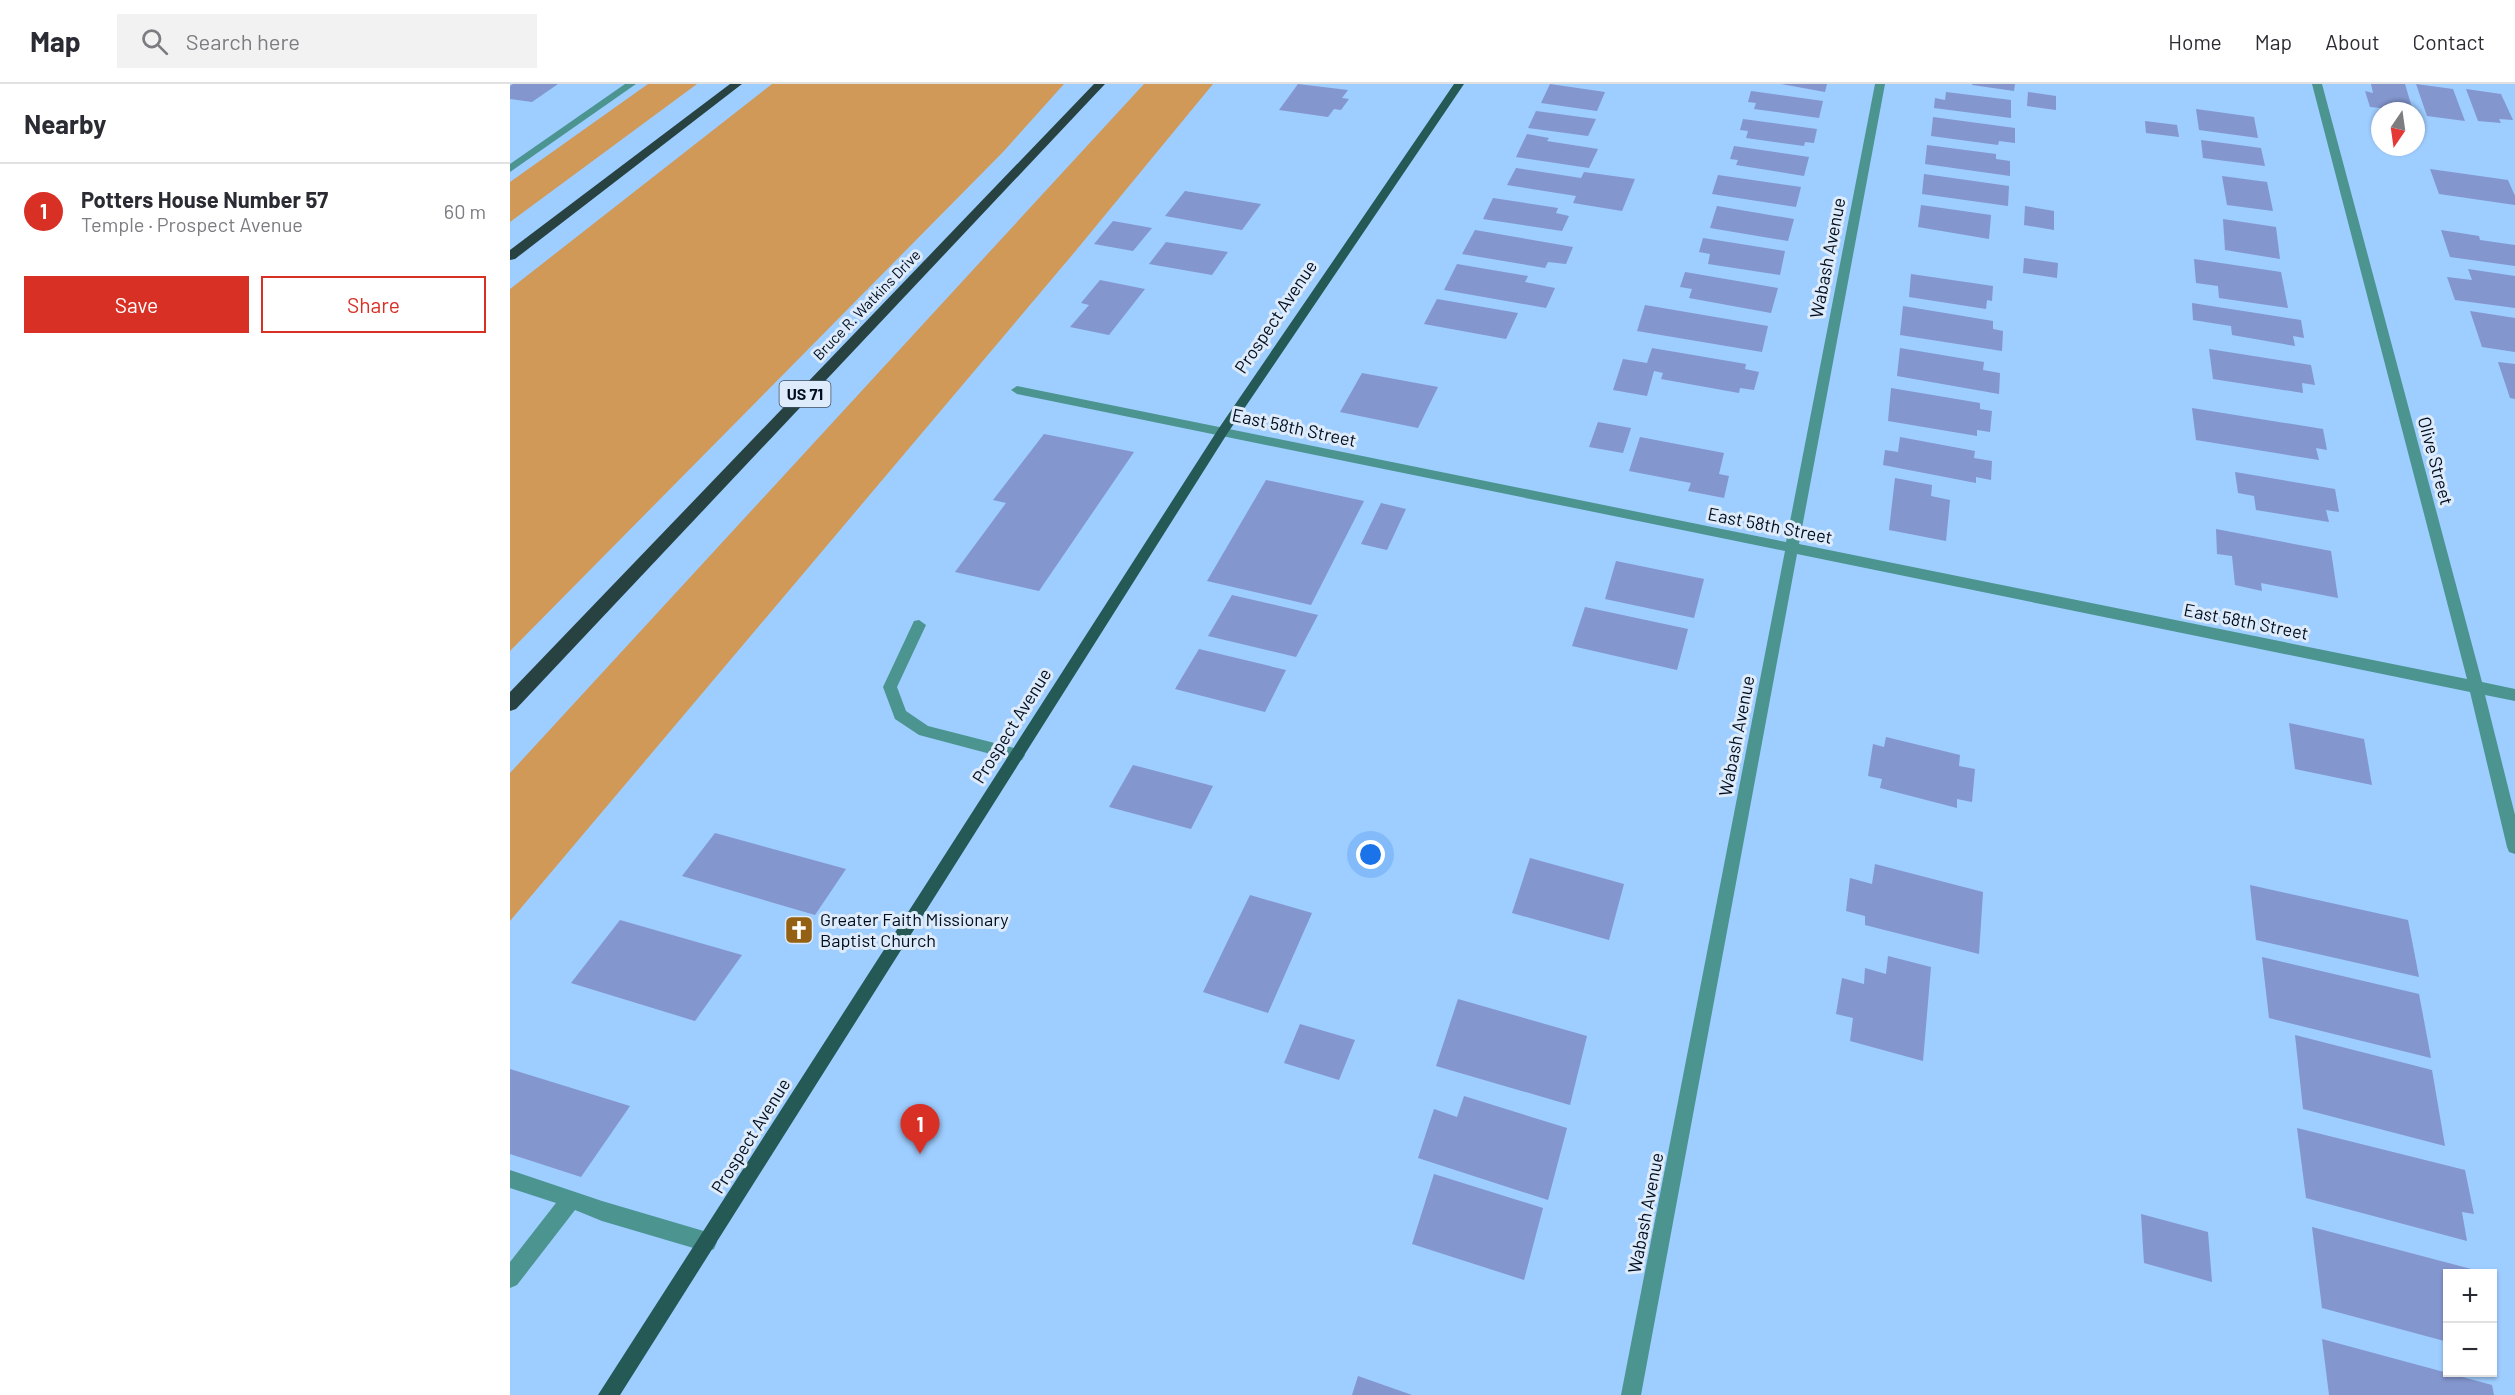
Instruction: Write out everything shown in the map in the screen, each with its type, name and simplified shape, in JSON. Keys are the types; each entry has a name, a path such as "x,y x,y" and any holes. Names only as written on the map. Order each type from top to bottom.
{"highway":[{"path":"510,256 737,84"},
{"name":"Bruce R. Watkins Drive","path":"510,704 1100,84"}],"main road":[{"name":"Prospect Avenue","path":"608,1395 1223,431 1459,84"}],"street":[{"path":"510,169 631,84"},
{"name":"Wabash Avenue","path":"1631,1395 1880,84"},
{"name":"Olive Street","path":"2317,84 2476,687 2515,847"},
{"name":"East 58th Street","path":"1017,390 2515,695"},
{"path":"919,625 890,687 900,715 924,731 1017,755"},
{"path":"510,1179 602,1212 707,1242"},
{"path":"510,1278 571,1199"}],"shaded area":[{"path":"648,84 697,84 510,222 510,182"},
{"path":"772,84 1064,84 1003,152 510,651 510,289"},
{"path":"1144,84 1213,84 1073,254 510,921 510,773"}],"building":[{"path":"513,84 558,84 532,102 510,99 510,86"},
{"path":"1298,84 1348,90 1342,98 1349,99 1341,110 1334,109 1328,117 1279,110"},
{"path":"1550,84 1605,92 1597,111 1541,103"},
{"path":"1781,84 1827,84 1825,92"},
{"path":"1972,84 2015,84 2014,91"},
{"path":"2371,84 2405,84 2410,102 2371,102 2370,107 2365,91 2373,93"},
{"path":"2416,84 2453,89 2465,121 2427,116 2425,102 2422,102"},
{"path":"2466,89 2501,94 2513,120 2499,119 2501,123 2478,121"},
{"path":"1751,91 1823,101 1819,118 1754,109 1756,103 1748,102"},
{"path":"1946,92 2011,100 2011,118 1934,108 1935,98 1945,100"},
{"path":"2028,92 2056,96 2056,110 2027,106"},
{"path":"2196,109 2254,117 2258,138 2199,130"},
{"path":"1536,111 1596,119 1588,136 1528,128"},
{"path":"1933,117 2015,128 2015,143 1999,141 1998,145 1931,136"},
{"path":"1743,119 1817,129 1814,143 1805,142 1804,146 1746,138 1748,131 1740,130"},
{"path":"2145,121 2177,125 2179,137 2146,133"},
{"path":"1527,134 1549,138 1547,141 1598,149 1589,168 1516,157"},
{"path":"2201,140 2261,148 2265,166 2203,158"},
{"path":"1927,145 1996,154 1996,159 2010,161 2010,176 1925,164"},
{"path":"1734,146 1809,157 1804,176 1736,165 1738,160 1730,159"},
{"path":"1516,168 1581,178 1584,172 1635,179 1622,211 1573,203 1576,196 1507,185"},
{"path":"2430,169 2508,180 2515,196 2515,205 2439,194"},
{"path":"1924,174 2009,186 2008,206 1922,194"},
{"path":"1718,175 1801,187 1796,207 1712,194"},
{"path":"2222,176 2267,182 2273,211 2227,205"},
{"path":"1185,191 1261,204 1242,230 1165,216"},
{"path":"1493,198 1558,208 1556,213 1569,216 1562,231 1483,219"},
{"path":"1921,205 1991,215 1989,239 1918,227"},
{"path":"1717,206 1794,219 1788,241 1710,228"},
{"path":"2025,206 2054,211 2054,230 2024,225"},
{"path":"2223,219 2276,227 2280,259 2225,250"},
{"path":"1113,221 1152,228 1133,251 1094,244"},
{"path":"1475,230 1573,247 1566,264 1548,262 1545,268 1462,254"},
{"path":"2441,230 2479,236 2480,240 2515,245 2515,266 2450,257"},
{"path":"1703,238 1785,251 1780,275 1708,264 1710,254 1699,252"},
{"path":"1166,242 1228,252 1212,275 1149,264"},
{"path":"2024,258 2058,263 2057,278 2023,273"},
{"path":"2194,259 2281,272 2288,308 2219,298 2218,286 2196,283"},
{"path":"1457,264 1528,276 1525,282 1555,288 1546,308 1444,290"},
{"path":"2468,269 2515,276 2515,308 2455,300 2447,277 2472,280"},
{"path":"1685,272 1778,288 1771,313 1689,298 1692,289 1680,287"},
{"path":"1911,274 1993,286 1992,301 1987,300 1986,309 1909,297"},
{"path":"1100,280 1145,289 1109,335 1070,327 1089,305 1081,303"},
{"path":"1437,299 1518,313 1506,339 1424,324"},
{"path":"2192,303 2301,320 2304,338 2293,336 2295,346 2232,335 2231,326 2193,320"},
{"path":"1645,305 1768,326 1762,352 1637,331"},
{"path":"1903,306 1993,321 1993,329 2003,331 2002,351 1900,335"},
{"path":"2470,311 2515,318 2515,352 2482,347"},
{"path":"1652,348 1746,364 1745,369 1759,372 1754,390 1740,388 1739,393 1661,379 1663,373 1654,371 1647,396 1613,390 1623,359 1647,363"},
{"path":"1900,348 1984,362 1983,370 2000,373 1999,394 1897,376"},
{"path":"2209,349 2311,365 2315,385 2302,383 2303,393 2213,379"},
{"path":"2498,362 2515,364 2515,399 2510,398"},
{"path":"1362,373 1438,387 1418,428 1340,412"},
{"path":"1891,388 1980,403 1980,409 1992,411 1990,432 1977,430 1977,436 1888,421"},
{"path":"2192,408 2323,429 2327,450 2316,448 2319,460 2196,440"},
{"path":"1598,422 1631,428 1623,453 1589,447"},
{"path":"1044,434 1134,452 1039,591 955,572 1006,503 993,500"},
{"path":"1640,437 1724,453 1719,474 1729,476 1724,498 1688,491 1691,483 1629,471"},
{"path":"1900,437 1975,451 1974,458 1992,461 1991,480 1976,477 1976,483 1883,465 1885,450 1898,452"},
{"path":"2235,472 2335,489 2339,512 2326,510 2329,522 2256,510 2254,496 2238,493"},
{"path":"1895,478 1932,485 1931,496 1950,500 1946,541 1889,530"},
{"path":"1266,480 1364,501 1311,605 1207,581"},
{"path":"1381,503 1406,509 1387,550 1361,544"},
{"path":"2216,529 2331,551 2338,598 2261,583 2262,591 2235,585 2232,556 2217,554"},
{"path":"1616,561 1704,579 1694,618 1605,599"},
{"path":"1232,595 1318,615 1296,657 1208,636"},
{"path":"1585,607 1688,629 1677,670 1572,646"},
{"path":"1199,649 1286,670 1265,712 1175,689"},
{"path":"2289,723 2364,739 2372,785 2295,769"},
{"path":"1886,737 1960,755 1959,766 1975,769 1972,802 1957,799 1957,808 1880,788 1882,779 1868,776 1873,744 1884,747"},
{"path":"1133,765 1213,786 1191,829 1109,807"},
{"path":"715,833 846,869 815,915 682,876"},
{"path":"1530,858 1624,884 1609,940 1512,913"},
{"path":"1875,864 1983,892 1979,954 1865,925 1865,916 1846,911 1850,878 1872,884"},
{"path":"2250,885 2408,920 2419,977 2256,940"},
{"path":"1250,895 1312,913 1268,1013 1203,992"},
{"path":"620,920 742,955 695,1021 571,983"},
{"path":"1888,956 1931,967 1923,1061 1850,1041 1853,1018 1836,1014 1842,978 1864,984 1865,968 1886,974"},
{"path":"2262,957 2419,994 2431,1058 2269,1018"},
{"path":"1458,999 1587,1036 1570,1105 1436,1066"},
{"path":"1300,1024 1355,1040 1339,1080 1284,1063"},
{"path":"2295,1035 2432,1070 2445,1146 2303,1109"},
{"path":"510,1069 630,1106 581,1177 510,1154"},
{"path":"1464,1096 1567,1128 1548,1200 1418,1158 1434,1109 1457,1117"},
{"path":"2297,1128 2465,1170 2474,1214 2462,1212 2467,1241 2306,1198"},
{"path":"1434,1174 1543,1208 1524,1280 1412,1244"},
{"path":"2141,1214 2208,1232 2212,1282 2144,1263"},
{"path":"2312,1227 2471,1269 2443,1269 2443,1341 2322,1308"},
{"path":"2322,1339 2443,1372 2443,1377 2462,1377 2492,1385 2494,1395 2329,1395"},
{"path":"1358,1376 1412,1395 1352,1395"}],"place":[{"name":"Greater Faith Missionary Baptist Church","path":"799,930"},
{"name":"Potters House Number 57","path":"920,1154"}]}
